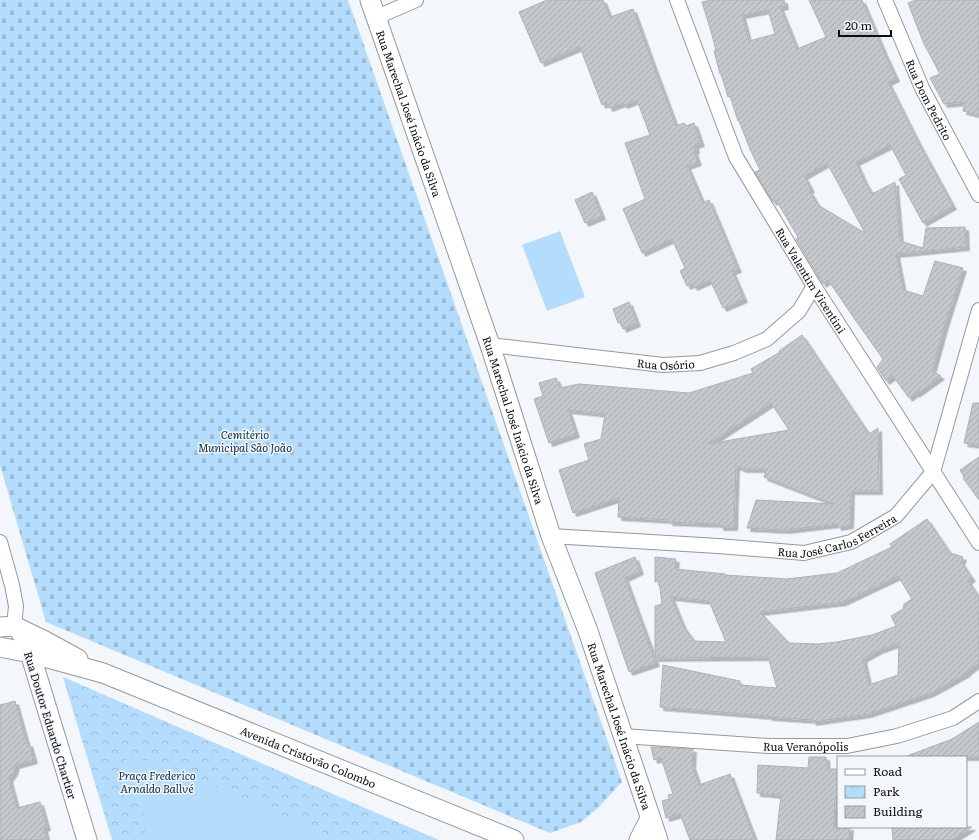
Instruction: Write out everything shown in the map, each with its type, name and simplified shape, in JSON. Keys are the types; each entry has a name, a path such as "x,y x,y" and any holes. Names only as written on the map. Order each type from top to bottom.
{"main road":[{"name":"Rua Marechal José Inácio da Silva","path":"374,9 490,345 551,536 588,631 658,840"},
{"name":"Avenida Cristóvão Colombo","path":"7,626 45,641 103,673 514,840"},
{"name":"Avenida Cristóvão Colombo","path":"0,647 30,653 103,673"},
{"name":"Rua Doutor Eduardo Chartier","path":"30,653 87,840"},
{"path":"639,840 650,819"}],"street":[{"path":"374,9 416,0"},
{"name":"Rua Valentim Vicentini","path":"677,0 736,157 814,286 979,543"},
{"name":"Rua Dom Pedrito","path":"885,0 922,88 979,196"},
{"name":"Rua Osório","path":"490,345 663,365 700,363 734,353 767,339 800,312 814,286"},
{"name":"Rua José Carlos Ferreira","path":"551,536 718,546 804,553 851,542 896,516 933,472 979,310"},
{"path":"0,542 14,592 16,606 7,626"},
{"name":"Rua Doutor Eduardo Chartier","path":"7,626 30,653"},
{"name":"Rua Veranópolis","path":"623,736 769,746 846,746 897,736 953,718 979,701"}],"green space":[{"name":"Cemitério Municipal São João","path":"0,0 348,0 622,782 598,808 581,822 550,833 46,622 0,465"},
{"path":"560,231 585,297 547,311 522,245"},
{"name":"Praça Frederico Arnaldo Ballvé","path":"63,677 439,840 112,840"},
{"path":"127,757 161,763 336,838 337,840 146,840 143,808 121,793"}],"building":[{"path":"547,0 603,0 610,17 633,9 676,126 684,123 686,126 694,123 701,143 695,145 696,150 694,151 698,162 687,166 703,203 709,200 738,269 732,271 744,299 723,308 710,280 694,287 692,284 687,286 680,271 685,268 672,239 642,253 623,209 645,199 625,143 650,135 637,100 624,105 623,103 609,108 607,103 602,105 580,47 541,63 519,12"},
{"path":"711,0 784,0 785,6 780,7 797,49 826,37 809,0 862,0 896,78 888,82 918,142 953,206 923,223 899,179 906,175 890,145 856,162 864,180 872,194 895,182 900,241 923,248 926,228 965,227 966,247 896,254 903,290 923,296 935,261 963,268 932,371 941,376 909,398 893,376 886,381 877,367 883,359 828,280 823,284 796,239 798,237 776,200 773,202 755,172 760,170 738,121 730,96 728,97 720,74 714,51 716,50 702,2","holes":["768,10 775,34 749,41 742,15","827,163 865,233 818,205 809,190 811,189 804,176"]},
{"path":"916,0 979,0 979,115 963,111 965,102 944,104 930,78 940,74 924,44 908,3"},
{"path":"592,192 602,216 585,223 575,200"},
{"path":"629,302 637,323 623,329 620,322 618,323 613,309"},
{"path":"802,335 869,434 878,428 879,491 851,491 850,525 838,527 837,524 786,530 747,528 756,500 834,504 764,477 767,469 743,469 736,466 734,527 720,527 720,524 669,522 669,520 618,517 619,498 573,513 559,470 589,460 584,444 601,439 605,414 568,410 576,434 549,443 534,399 543,396 539,383 556,378 560,388 579,384 689,393 753,373 751,369 780,352 779,351","holes":["771,403 789,430 708,444"]},
{"path":"973,403 979,403 979,445 964,443"},
{"path":"979,457 979,500 963,478 964,477 960,470"},
{"path":"927,519 950,553 963,557 961,562 972,578 968,581 979,597 979,663 967,673 931,693 868,714 813,722 813,720 660,707 663,665 740,681 740,685 777,688 768,657 655,658 655,606 662,604 659,581 655,582 655,557 676,559 675,569 725,575 787,579 837,573 892,547 890,544","holes":["898,576 912,599 904,604 903,609 891,616 896,626 872,635 818,644 789,643 760,612 843,602","671,597 709,601 726,642 694,641 683,626","899,643 898,675 869,685 863,659 879,650"]},
{"path":"635,557 640,571 625,578 656,663 629,672 595,573"},
{"path":"15,701 27,744 29,743 34,760 16,765 14,772 9,779 17,808 40,802 47,827 44,828 47,840 0,840 0,705"},
{"path":"979,722 979,757 907,756 952,739"},
{"path":"651,747 693,749 692,765 699,785 730,774 755,840 690,840 680,814 666,818 662,801 669,799 668,795 673,794 661,758 654,760"},
{"path":"809,757 826,757 827,769 837,769 837,796 835,797 834,827 850,828 849,840 776,840 781,795 757,793 758,765 808,768"},
{"path":"972,827 952,840 893,840 892,828"}]}
